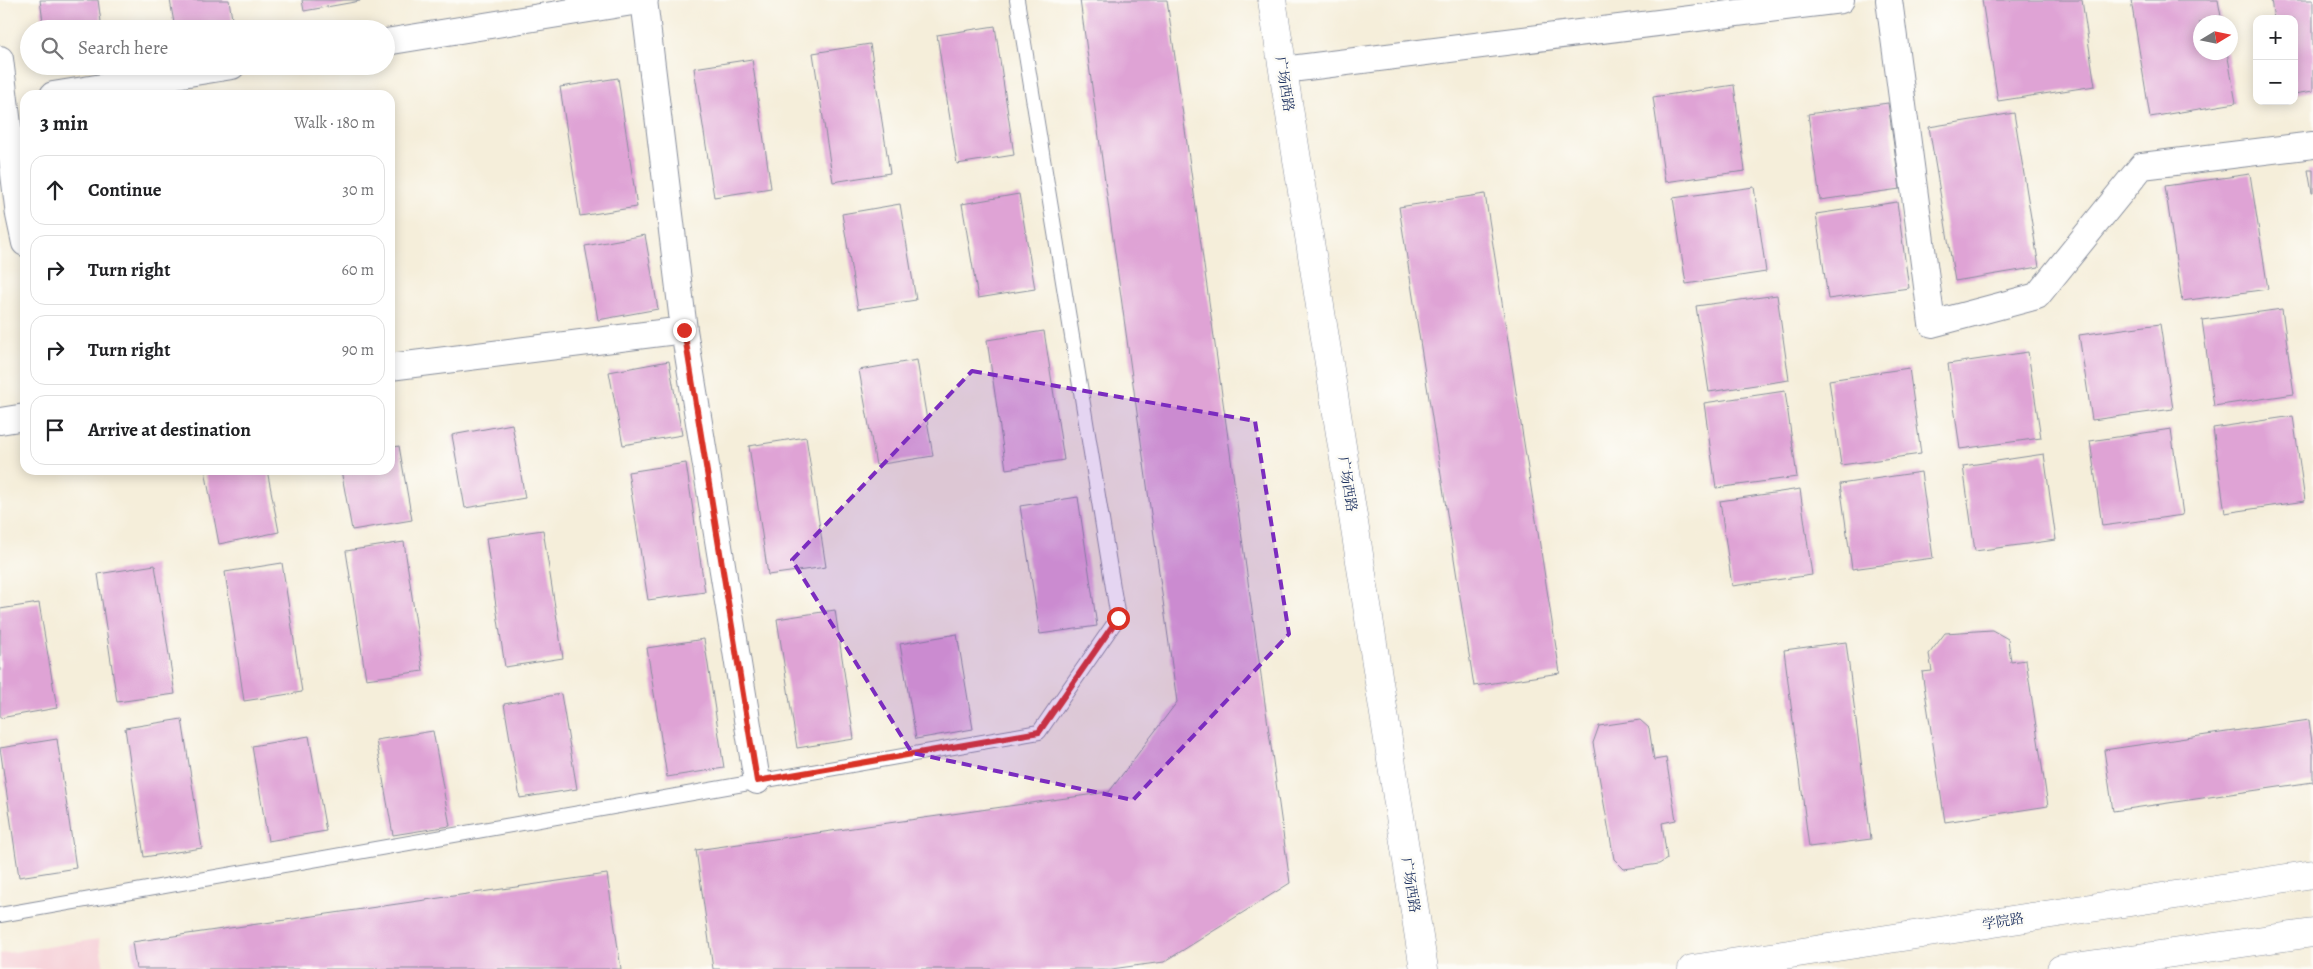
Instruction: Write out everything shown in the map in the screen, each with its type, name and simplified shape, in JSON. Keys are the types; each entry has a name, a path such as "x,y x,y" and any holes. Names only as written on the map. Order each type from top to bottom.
{"main road":[{"name":"广场西路","path":"1272,0 1424,969"},
{"name":"学院路","path":"1692,969 2313,874"},
{"path":"2061,969 2313,933"}],"street":[{"path":"395,41 644,0 684,330 757,781"},
{"path":"1283,70 1841,0"},
{"path":"1889,0 1932,324 2037,296 2142,166 2313,145"},
{"path":"0,59 10,102 20,220"},
{"path":"84,90 176,75"},
{"path":"395,367 684,330"},
{"path":"0,421 20,418"}],"lane":[{"path":"0,915 1039,732 1118,618 1017,0"}],"highlighted area":[{"path":"972,371 1255,421 1289,634 1133,800 912,753 792,560"}],"shaded area":[{"path":"99,939 104,969 0,969 0,954"}],"building":[{"path":"40,0 98,0 101,20 43,20"},
{"path":"170,0 229,0 232,20 173,20"},
{"path":"302,0 360,0 360,1 304,11"},
{"path":"1080,0 1167,0 1290,883 1164,962 1111,969 713,969 696,850 1109,792 1177,702"},
{"path":"1982,0 2082,0 2095,86 1998,101"},
{"path":"2131,0 2218,0 2221,15 2193,15 2193,60 2228,60 2236,103 2150,117"},
{"path":"2271,0 2313,0 2313,91 2298,93 2298,15 2273,15"},
{"path":"995,26 1014,155 957,164 937,35"},
{"path":"870,44 890,173 833,182 813,53"},
{"path":"752,59 771,188 714,197 694,68"},
{"path":"618,78 637,207 580,216 560,87"},
{"path":"1734,85 1745,171 1665,182 1653,97"},
{"path":"1888,103 1900,189 1820,200 1808,114"},
{"path":"2014,113 2039,267 1955,281 1929,127"},
{"path":"2308,170 2313,170 2313,193 2312,193"},
{"path":"2250,174 2268,289 2182,301 2165,186"},
{"path":"1754,187 1766,272 1686,284 1673,198"},
{"path":"1019,194 1035,289 978,298 962,204"},
{"path":"1485,194 1560,673 1474,686 1399,207"},
{"path":"1897,202 1909,288 1828,299 1816,214"},
{"path":"900,204 916,300 858,309 842,214"},
{"path":"645,235 658,309 598,320 585,246"},
{"path":"1777,295 1789,380 1709,392 1696,306"},
{"path":"2282,309 2294,394 2214,406 2202,320"},
{"path":"2160,324 2173,409 2092,420 2079,335"},
{"path":"1044,331 1064,460 1006,469 987,340"},
{"path":"2028,352 2041,438 1960,449 1948,364"},
{"path":"917,360 933,456 876,465 859,370"},
{"path":"669,361 682,435 623,445 609,372"},
{"path":"1909,368 1921,454 1841,465 1829,380"},
{"path":"1785,391 1797,477 1716,488 1704,403"},
{"path":"2293,416 2305,501 2225,513 2213,428"},
{"path":"512,424 525,498 465,508 452,435"},
{"path":"2171,429 2183,515 2102,526 2090,441"},
{"path":"806,437 826,567 768,575 749,446"},
{"path":"399,446 412,520 352,530 342,475 395,475 395,447"},
{"path":"2044,454 2056,540 1975,551 1963,466"},
{"path":"686,463 705,592 648,600 628,472"},
{"path":"1921,472 1933,558 1852,569 1840,484"},
{"path":"206,475 268,475 279,532 219,544"},
{"path":"1800,489 1812,575 1732,586 1720,501"},
{"path":"1078,497 1097,626 1040,634 1020,506"},
{"path":"543,530 563,658 505,667 486,538"},
{"path":"404,542 423,671 366,679 346,551"},
{"path":"282,563 302,692 244,701 225,572"},
{"path":"155,565 175,694 117,702 98,574"},
{"path":"39,603 57,708 0,718 0,609"},
{"path":"835,610 854,739 797,748 777,619"},
{"path":"1992,630 2008,639 2011,662 2026,660 2048,806 1945,822 1922,672 1932,671 1929,654 1945,633"},
{"path":"957,634 973,729 916,739 900,644"},
{"path":"704,639 724,768 667,777 647,648"},
{"path":"1846,642 1871,839 1809,847 1784,650"},
{"path":"561,694 577,789 520,798 504,704"},
{"path":"182,719 202,848 144,857 125,728"},
{"path":"1640,720 1649,728 1654,760 1666,758 1676,820 1662,823 1667,859 1659,864 1624,869 1614,859 1593,743 1599,726"},
{"path":"2309,720 2313,750 2313,782 2113,811 2104,750"},
{"path":"433,731 450,826 393,835 376,740"},
{"path":"309,736 326,831 268,841 252,746"},
{"path":"57,739 76,868 19,877 0,748"},
{"path":"607,874 621,969 136,969 132,942"}],"route":[{"path":"684,330 757,781 1039,732 1118,618"}]}
